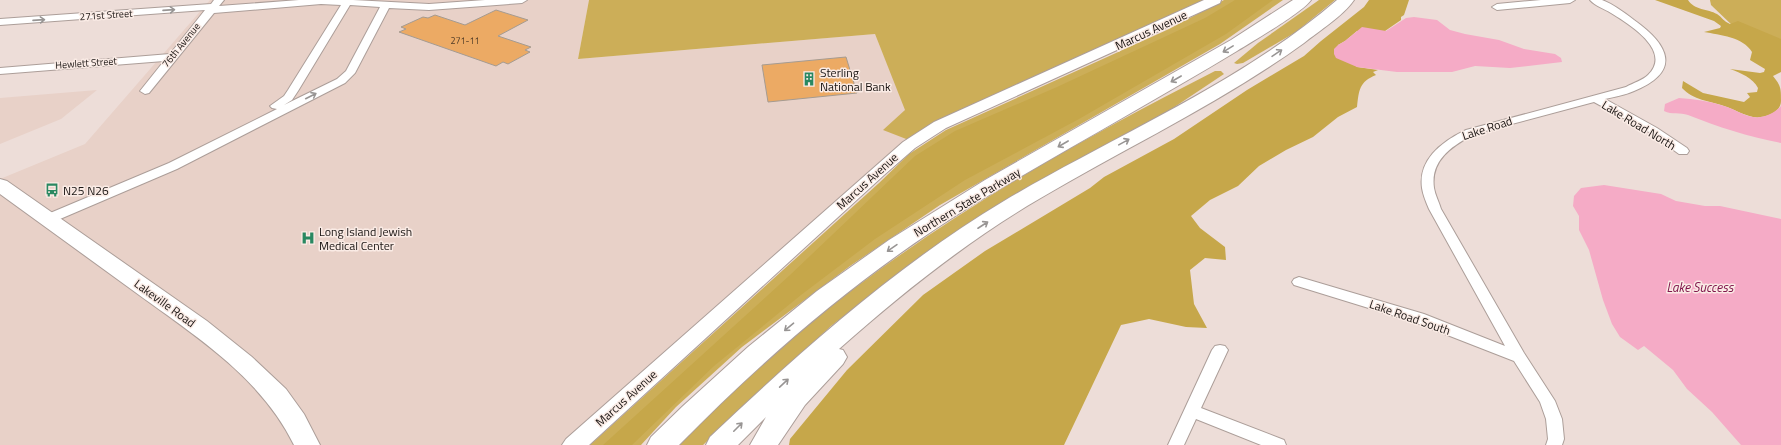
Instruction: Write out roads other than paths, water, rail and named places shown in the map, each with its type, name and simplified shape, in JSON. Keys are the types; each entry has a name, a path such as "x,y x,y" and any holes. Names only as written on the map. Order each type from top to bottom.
{"highway":[{"path":"1278,18 1294,0"},
{"name":"Northern State Parkway","path":"661,445 713,394 780,334 839,287 905,239 963,203 1228,49 1278,18 1303,0"},
{"path":"720,445 831,340 886,295 951,246 1037,191 1245,75 1313,28 1346,0"},
{"path":"764,445 784,412 812,378 951,246"}],"main road":[{"name":"Marcus Avenue","path":"574,445 878,171 922,136 961,115 1123,43 1215,0"},
{"name":"Lakeville Road","path":"0,185 213,338 244,363 277,396 295,421 307,445"}],"street":[{"name":"271st Street","path":"0,22 287,1 321,1 385,6 429,7 522,0"},
{"path":"1497,7 1570,0"},
{"name":"Lake Road","path":"1554,445 1556,439 1554,419 1547,401 1519,357 1435,209 1428,186 1431,164 1437,154 1445,146 1470,132 1596,99 1645,83 1659,71 1662,58 1658,48 1648,35 1639,26 1595,0"},
{"path":"226,139 288,98 347,3"},
{"name":"76th Avenue","path":"145,91 214,6"},
{"path":"48,219 173,166 347,77 385,6"},
{"name":"Hewlett Street","path":"0,71 172,57"},
{"name":"Lake Road North","path":"1596,99 1652,130 1683,152"},
{"name":"Lake Road South","path":"1299,282 1419,318 1519,357"},
{"path":"1176,445 1220,350"},
{"path":"1192,411 1278,445"}],"water":[{"path":"1414,17 1437,20 1450,30 1465,34 1499,40 1524,49 1555,54 1561,58 1562,62 1510,68 1475,66 1452,72 1397,72 1357,67 1336,58 1334,54 1334,49 1338,45 1362,27 1386,31 1406,18"},
{"path":"1679,98 1713,103 1728,107 1746,115 1757,117 1768,115 1776,111 1781,106 1781,143 1757,138 1711,124 1685,114 1664,111 1665,104"},
{"name":"Lake Success","path":"1604,185 1661,194 1676,201 1705,206 1720,206 1781,219 1781,445 1741,445 1712,412 1687,389 1673,370 1644,346 1638,350 1620,337 1612,324 1603,300 1589,250 1579,230 1579,216 1573,206 1574,196 1581,188"}],"place":[{"name":"Sterling National Bank","path":"809,79"},
{"name":"N25 N26","path":"52,190"},
{"name":"Long Island Jewish Medical Center","path":"308,238"}]}
